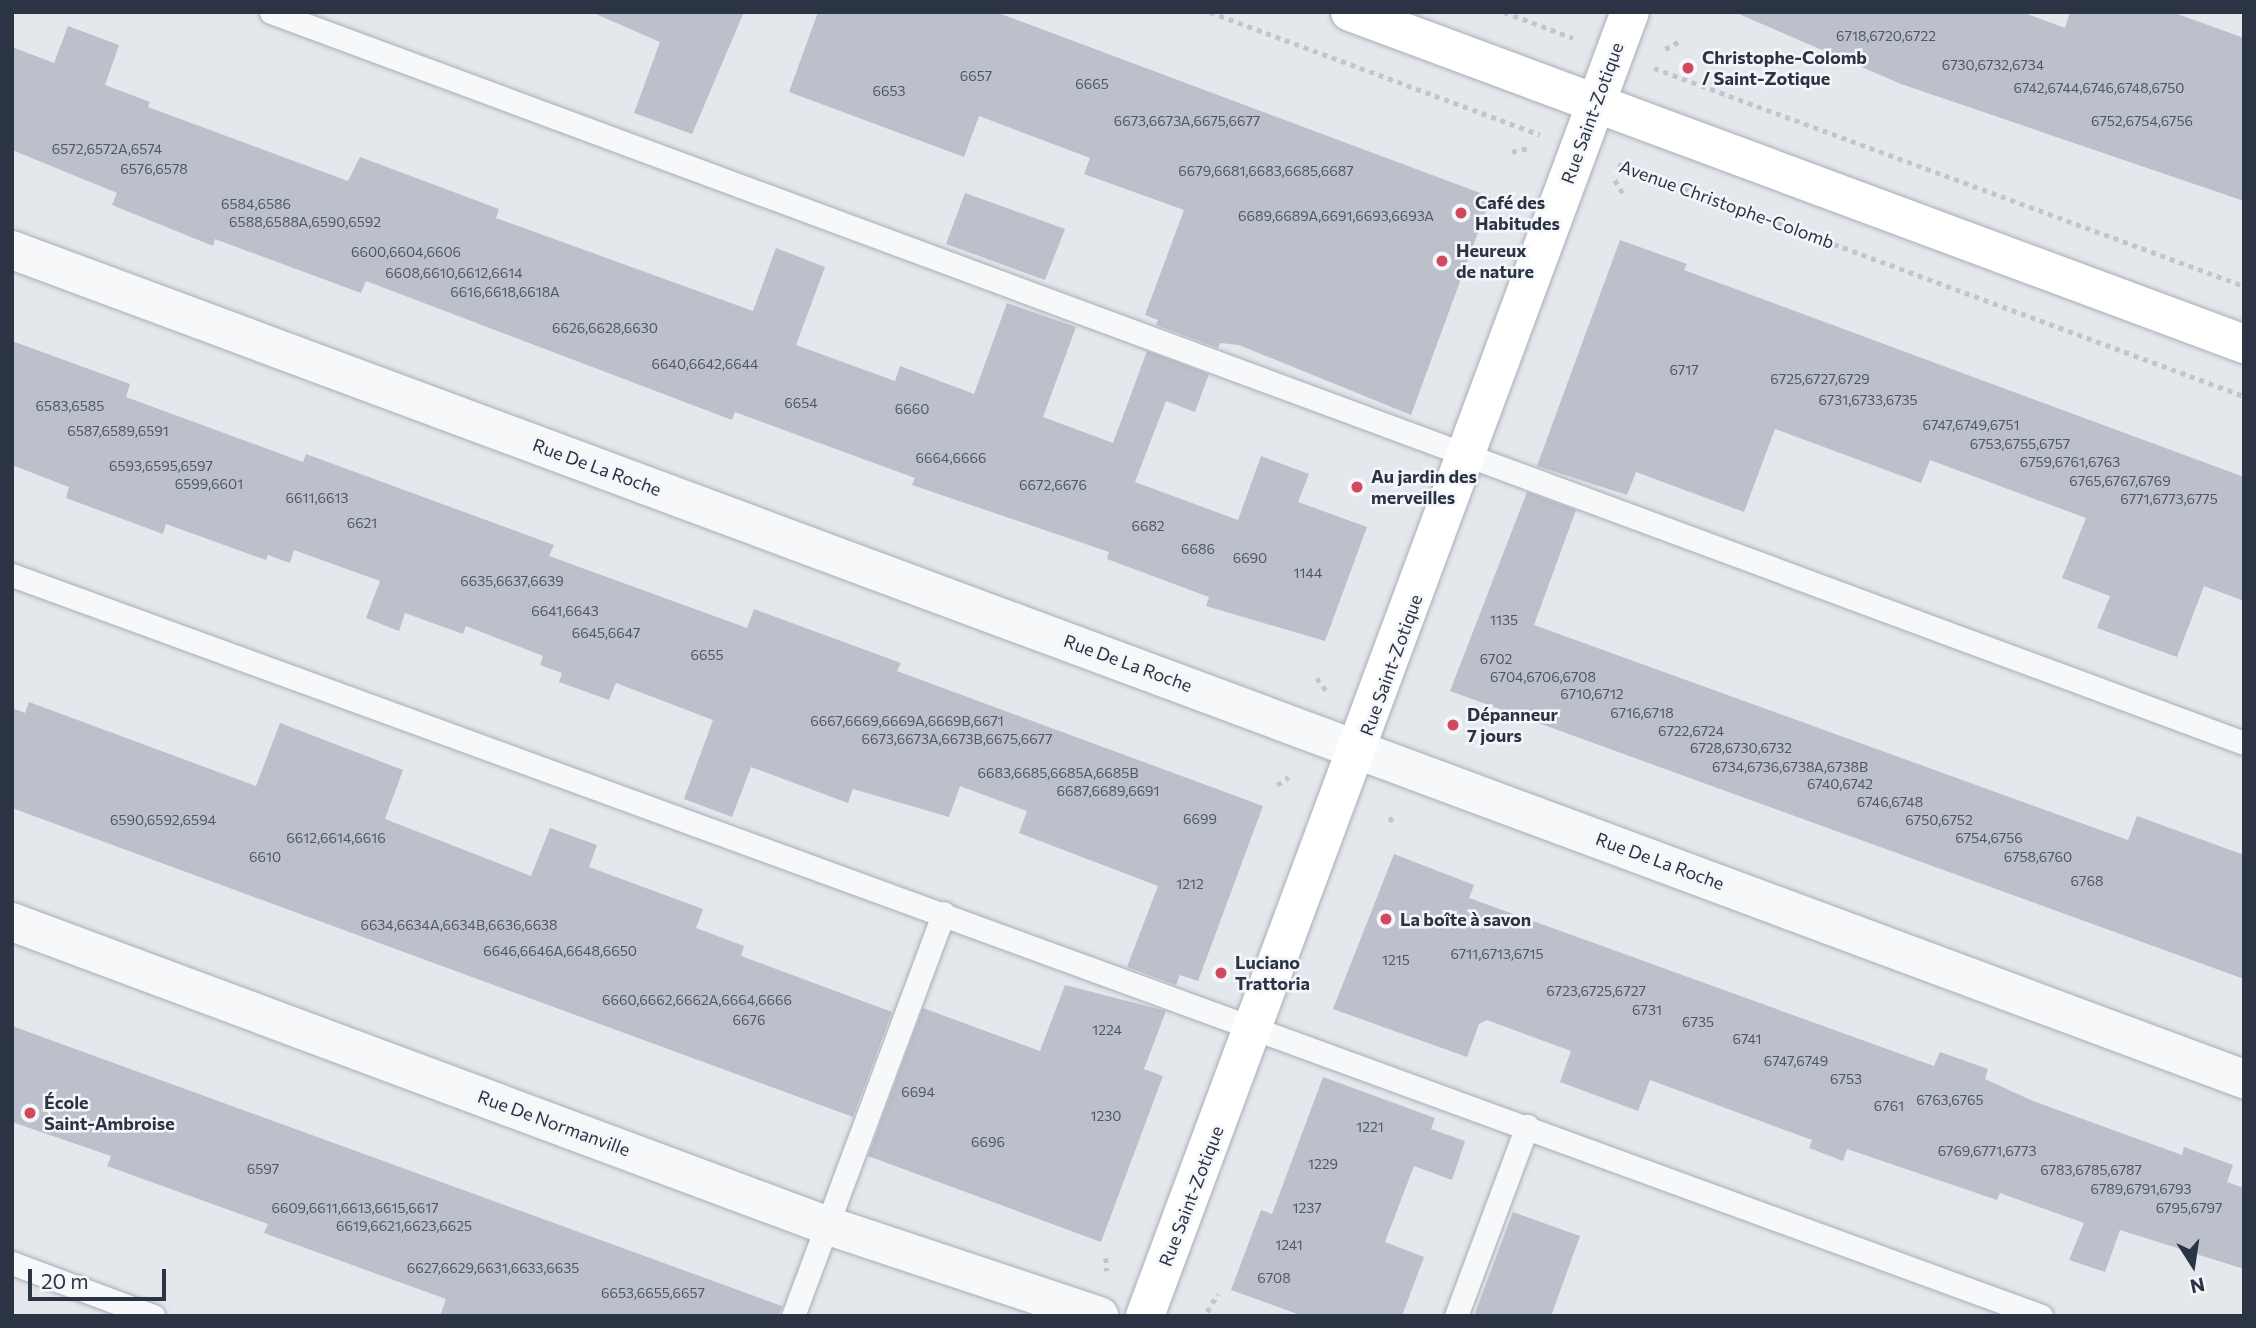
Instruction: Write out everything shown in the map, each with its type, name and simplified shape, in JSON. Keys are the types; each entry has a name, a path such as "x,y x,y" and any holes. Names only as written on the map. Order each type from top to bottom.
{"street":[{"path":"1350,12 2244,344"},
{"name":"Rue Saint-Zotique","path":"1145,1316 1360,749 1630,12"},
{"name":"Rue De La Roche","path":"12,250 2244,1079"},
{"name":"Rue De Normanville","path":"12,922 826,1225 1099,1316"}],"lane":[{"path":"271,12 2244,743"},
{"path":"12,575 1256,1026 2041,1316"},
{"path":"793,1316 944,913"},
{"path":"1456,1316 1527,1126"},
{"path":"12,1263 153,1316"}],"path":[{"name":"Avenue Christophe-Colomb","path":"1210,12 2244,396"},
{"path":"1504,12 2244,286"},
{"path":"1665,49 1680,41"},
{"path":"1512,152 1528,148"},
{"path":"1615,180 1624,195"},
{"path":"1317,678 1328,694"},
{"path":"1277,785 1289,777"},
{"path":"1390,817 1394,825"},
{"path":"1106,1258 1107,1271"},
{"path":"1208,1312 1218,1294"}],"building":[{"path":"591,12 744,12 692,134 634,113 660,42"},
{"path":"818,12 996,12 1491,197 1411,415 1239,345 1220,343 1218,348 1156,325 1158,320 1145,315 1184,210 1084,174 1090,158 979,116 964,157 789,92"},
{"path":"1734,12 2022,12 2065,28 2070,12 2172,12 2244,38 2244,201 1901,84"},
{"path":"68,26 119,45 105,85 150,102 148,107 348,181 360,157 499,209 496,218 753,311 776,248 825,267 796,345 895,381 900,366 974,394 1007,303 1076,327 1043,417 1113,443 1147,351 1209,374 1195,412 1166,401 1135,482 1238,520 1261,456 1309,474 1298,502 1367,527 1325,641 1206,606 1209,597 1107,559 1109,552 912,485 915,478 735,412 732,420 366,281 361,293 215,239 213,246 112,205 117,193 12,150 12,47 54,63"},
{"path":"965,193 1065,229 1045,280 946,244"},
{"path":"1620,240 1687,264 1684,270 2244,477 2244,601 2204,586 2177,657 2097,628 2110,596 2062,578 2086,518 1930,460 1921,483 1775,429 1744,512 1636,472 1627,495 1537,466"},
{"path":"12,341 130,384 126,397 303,462 306,454 554,545 549,556 747,628 754,609 901,663 897,671 1263,806 1198,981 1180,975 1176,985 1127,967 1158,886 1019,833 1027,811 960,786 949,817 853,789 848,803 751,767 732,817 684,799 713,720 616,683 609,700 559,682 562,673 540,665 543,656 466,626 463,634 405,613 399,631 366,618 380,581 294,550 290,563 268,555 266,560 166,524 163,534 66,498 69,487 12,465"},
{"path":"1527,492 1576,510 1534,625 2128,840 2137,816 2244,855 2244,979 1450,691"},
{"path":"29,702 256,786 280,723 403,770 385,819 531,876 550,828 597,845 589,867 703,909 696,928 744,946 741,956 892,1012 853,1117 12,808 12,708 25,713"},
{"path":"1394,854 1474,885 1469,898 1934,1066 1940,1052 1988,1069 1985,1079 2033,1101 2182,1155 2184,1147 2233,1165 2227,1182 2244,1188 2244,1269 2120,1230 2105,1272 2069,1260 2084,1223 2000,1193 1997,1200 1847,1149 1843,1161 1809,1148 1812,1140 1650,1080 1638,1111 1560,1082 1571,1051 1487,1020 1479,1024 1467,1057 1333,1009"},
{"path":"1065,985 1166,1011 1144,1069 1163,1076 1101,1242 868,1156 923,1008 1040,1051"},
{"path":"12,1026 782,1306 779,1316 440,1316 446,1299 264,1233 268,1224 107,1166 111,1156 12,1122"},
{"path":"1323,1077 1435,1118 1431,1129 1465,1141 1452,1180 1414,1166 1385,1242 1424,1257 1402,1316 1303,1316 1231,1290 1261,1210 1272,1214"},
{"path":"1513,1212 1580,1236 1551,1316 1474,1316"}],"place":[{"name":"Christophe-Colomb / Saint-Zotique","path":"1688,68"},
{"name":"Café des Habitudes","path":"1461,213"},
{"name":"Heureux de nature","path":"1442,261"},
{"name":"Au jardin des merveilles","path":"1357,487"},
{"name":"Dépanneur 7 jours","path":"1453,725"},
{"name":"La boîte à savon","path":"1386,919"},
{"name":"Luciano Trattoria","path":"1221,973"},
{"name":"École Saint-Ambroise","path":"30,1113"}]}
